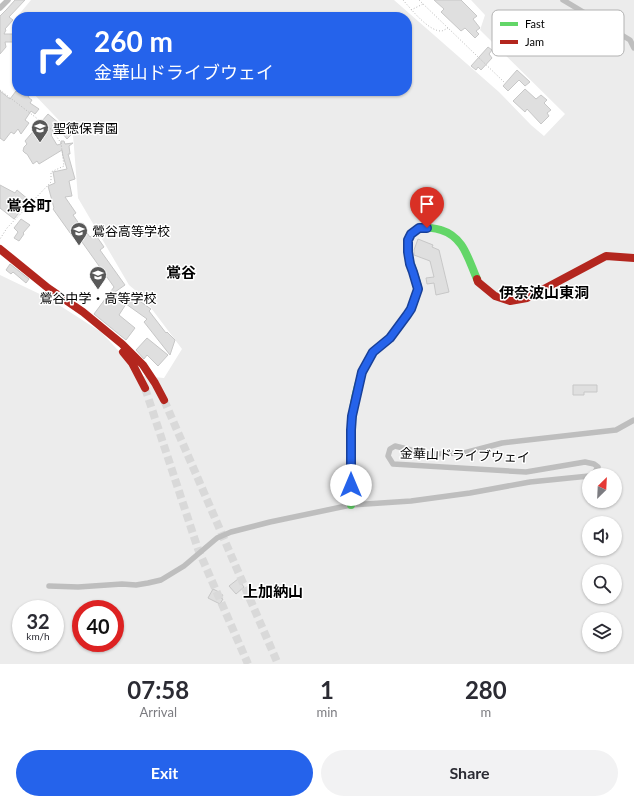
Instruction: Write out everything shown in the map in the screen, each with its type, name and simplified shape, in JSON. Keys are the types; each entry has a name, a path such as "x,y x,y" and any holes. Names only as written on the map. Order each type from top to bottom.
{"street":[{"path":"0,8 8,0"},
{"path":"562,0 579,10"},
{"path":"624,36 630,40 634,48"},
{"path":"351,505 352,416 362,372 373,352 390,338 407,315 411,309 418,289 410,264 408,252 408,240 411,234 419,228 427,228 441,230 454,236 462,244 478,282 495,296 510,301 527,298 606,256 634,258"},
{"path":"0,249 48,288 105,329 122,344 143,365 164,400"},
{"path":"105,329 132,363 145,388"},
{"name":"金華山ドライブウェイ","path":"598,468 594,464 585,462 526,472 393,464 388,456 390,450 395,446 427,454 464,453 502,443 616,430 634,420"},
{"name":"金華山ドライブウェイ","path":"49,586 78,587 148,584 161,580 184,566 217,538 231,532 351,505 411,502 530,482 582,477"}],"path":[{"path":"403,0 425,24 436,30 442,31 448,28"},
{"path":"419,0 504,82"},
{"path":"411,10 423,4"},
{"path":"0,90 52,130 61,143 64,166 51,172 51,182 7,228 0,239"}],"shaded area":[{"path":"31,0 394,0 408,12 21,12"},
{"path":"471,0 634,0 634,664 0,664 0,275 48,298 101,332 142,376 164,378 182,349 142,296 129,285 78,198 73,135 36,96 412,96 412,16 499,92 531,125 544,136 565,114 506,56 624,56 624,10 492,10 492,42 480,30 485,15"}],"building":[{"path":"15,0 25,0 12,12 9,17 12,21 5,29 4,34 12,34 12,42 5,42 6,47 0,54 0,16"},
{"path":"434,0 461,0 477,16 473,19 480,28 476,31 479,34 475,38 465,28 461,31 441,12 444,9"},
{"path":"488,47 492,50 489,54 492,58 481,70 478,67 476,70 471,66"},
{"path":"517,70 530,82 525,86 519,80 508,91 503,86"},
{"path":"525,89 536,99 541,95 547,100 544,103 551,110 547,113 549,116 541,124 527,109 525,112 513,101"},
{"path":"0,91 10,99 12,96 28,96 32,100 30,103 39,109 35,114 31,111 25,120 29,123 21,134 18,129 14,134 11,132 4,141 0,138"},
{"path":"48,114 60,124 51,135 57,145 61,144 61,141 64,141 65,144 73,143 69,146 70,154 68,154 75,179 69,181 72,196 65,197 76,213 73,215 80,225 83,223 86,227 84,229 90,237 95,234 104,247 100,250 125,285 115,292 127,300 131,295 151,309 149,311 166,333 167,332 175,340 170,355 144,322 147,319 126,304 119,315 135,328 126,340 94,314 114,287 77,235 73,237 53,209 48,186 55,183 53,172 67,169 62,150 39,164 37,161 33,164 27,154 23,151 27,144 25,141"},
{"path":"62,124 72,134 67,139 58,128"},
{"path":"0,185 15,193 17,190 29,200 14,219 0,208"},
{"path":"21,219 30,225 23,233 24,234 19,241 14,238 18,232 14,228"},
{"path":"418,239 433,245 432,247 439,250 449,292 436,295 434,283 427,284 426,278 434,277 430,261 414,255 414,250"},
{"path":"10,264 29,279 26,283 13,272 11,274 6,270"},
{"path":"147,338 168,355 158,366 147,355 144,359 136,350"},
{"path":"573,385 597,385 597,392 584,392 584,395 573,395"},
{"path":"238,579 244,587 236,594 229,586"},
{"path":"213,589 223,595 221,598 223,599 220,604 208,598"}],"tunnel":[{"path":"145,388 198,549 248,664"},
{"path":"164,400 278,664"}],"traffic: fast":[{"path":"351,505 351,427 357,388 363,370 372,354 390,338 408,314 418,290 417,281 409,258 408,243 410,236 419,228 436,229 449,233 460,243 468,257 477,279"}],"traffic: jam":[{"path":"0,249 48,288 83,312 122,344 143,365 164,400"},
{"path":"477,279 478,282 495,296 510,301 527,298 606,256 634,258"},
{"path":"123,352 132,363 145,388"}],"place":[{"name":"聖徳保育園","path":"40,143"},
{"name":"鶯谷高等学校","path":"79,246"},
{"name":"鶯谷中学・高等学校","path":"98,290"}],"district":[{"name":"鴬谷町","path":"29,206"},
{"name":"鴬谷","path":"181,273"},
{"name":"伊奈波山東洞","path":"544,293"},
{"name":"上加納山","path":"273,592"}],"route":[{"path":"351,485 352,416 362,372 373,352 390,338 411,309 418,289 410,264 408,240 411,234 419,228 427,228"}]}
